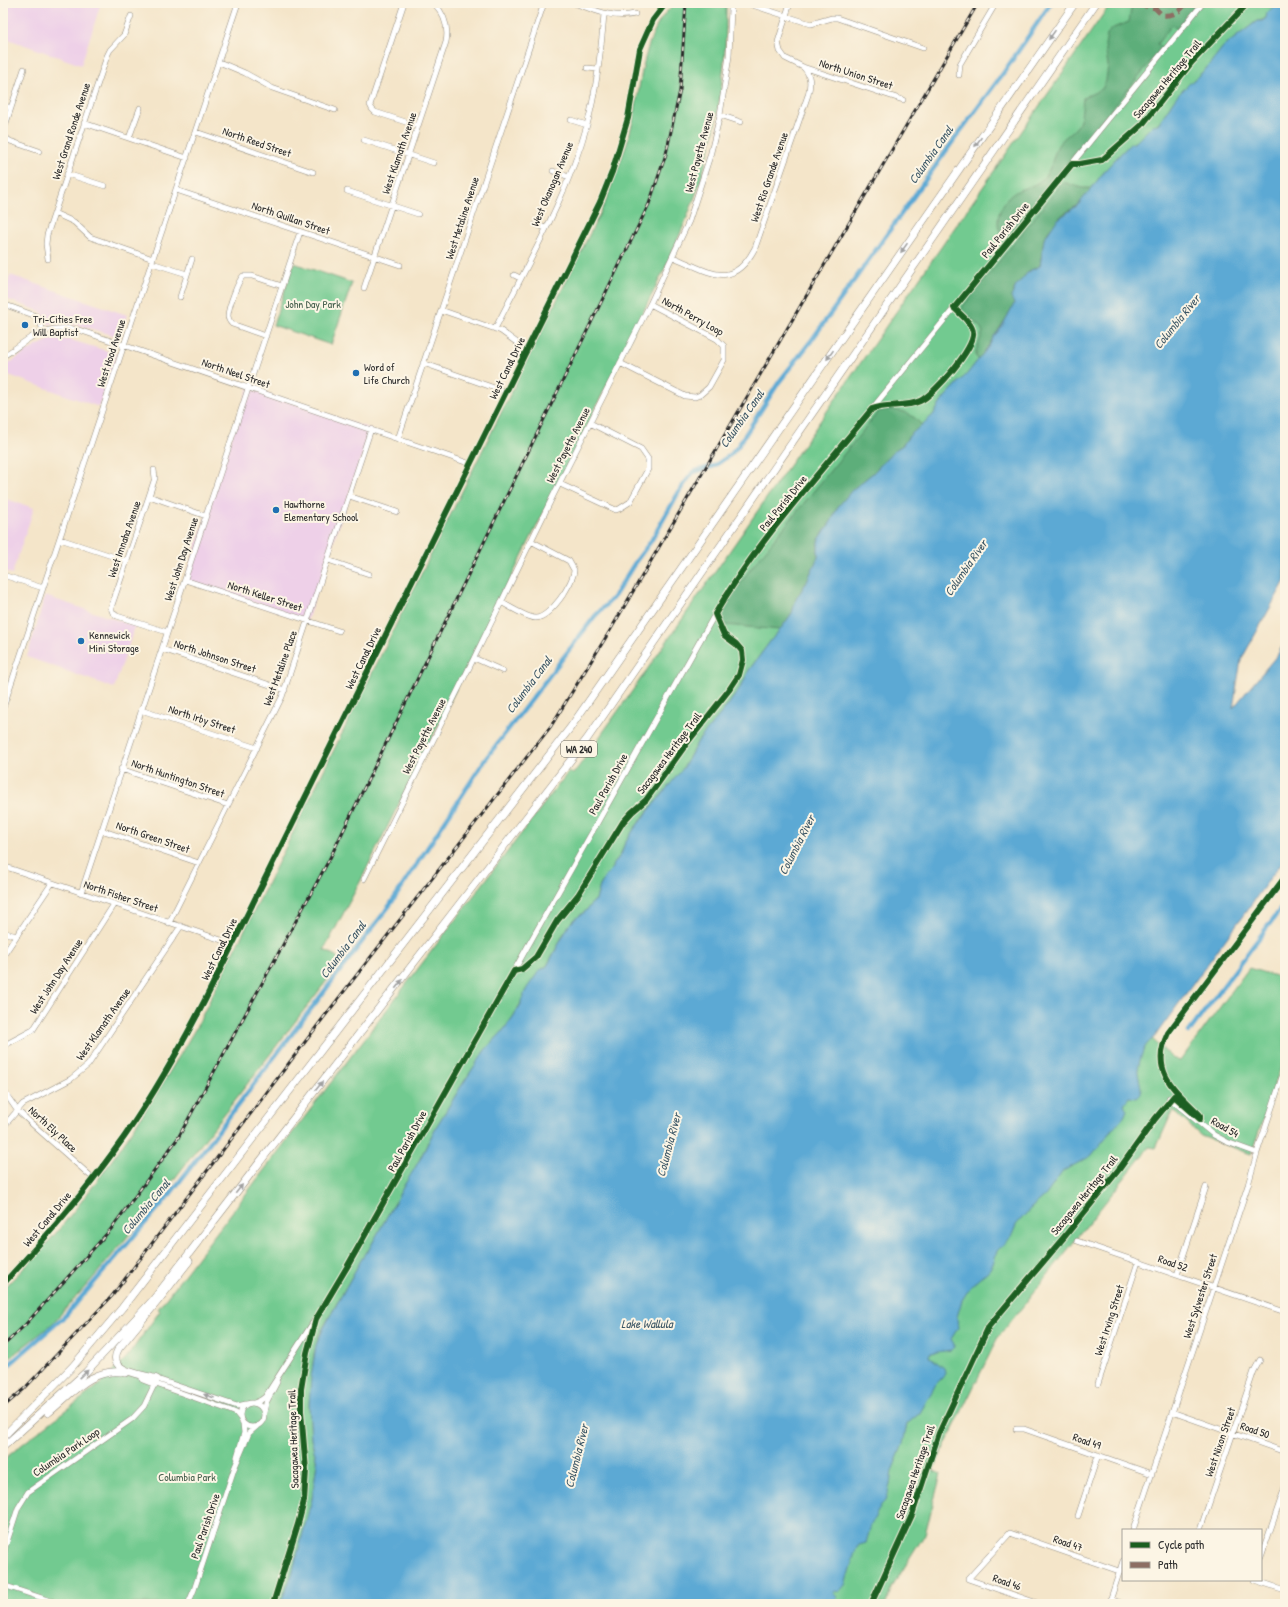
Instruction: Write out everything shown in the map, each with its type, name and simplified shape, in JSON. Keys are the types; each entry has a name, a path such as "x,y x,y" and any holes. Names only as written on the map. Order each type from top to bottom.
{"highway":[{"name":"WA 240","path":"3,1437 69,1370 122,1308 570,728 1075,3"},
{"name":"WA 240","path":"3,1447 81,1376 153,1300 588,739 1096,3"},
{"path":"157,1381 120,1368 115,1360 116,1352 195,1254 229,1201"},
{"path":"9,1442 45,1416 81,1385 100,1374 112,1371 121,1372 157,1381"}],"street":[{"name":"West Hood Avenue","path":"3,708 238,3"},
{"path":"404,3 370,103 375,112 418,126"},
{"name":"West Klamath Avenue","path":"364,288 445,45 447,35 446,23 441,11 434,3"},
{"name":"West Metaline Avenue","path":"398,439 544,3"},
{"path":"574,3 604,14 628,16 635,14"},
{"name":"West Canal Drive","path":"3,1284 43,1241 94,1179 119,1145 158,1086 190,1028 591,221 612,172 628,118 640,49 653,20 666,3"},
{"name":"West Payette Avenue","path":"364,879 650,304 689,221 701,189 720,115 729,56 731,8 733,3"},
{"path":"746,3 812,24 837,18 923,48"},
{"name":"North Union Street","path":"790,3 785,15 778,42 780,51 785,58 803,67 903,100"},
{"path":"959,75 960,64 996,3"},
{"name":"Paul Parish Drive","path":"254,1403 264,1398 334,1290 707,627 737,579 764,541 1203,3"},
{"name":"West Okanogan Avenue","path":"495,329 569,177 587,125 598,69 604,14"},
{"name":"West Grand Ronde Avenue","path":"48,259 46,240 84,123 107,56 112,47 124,35 131,16"},
{"path":"219,62 245,73 272,88 335,110"},
{"name":"West Rio Grande Avenue","path":"673,257 719,275 731,275 750,258 755,248 808,95 810,82 809,76 803,67"},
{"path":"3,132 24,68"},
{"path":"588,68 598,69"},
{"path":"3,105 11,108"},
{"path":"130,138 140,108"},
{"path":"720,115 742,122"},
{"path":"571,120 587,125"},
{"path":"84,123 187,158"},
{"name":"North Reed Street","path":"196,132 313,172"},
{"path":"3,136 10,141 39,151"},
{"path":"364,140 434,163"},
{"path":"553,171 569,177"},
{"path":"68,174 105,186"},
{"name":"North Quillan Street","path":"176,190 400,265"},
{"path":"347,191 418,214"},
{"path":"54,213 74,222 90,237 187,274"},
{"path":"536,224 545,228"},
{"name":"West John Day Avenue","path":"81,892 300,232"},
{"path":"180,297 192,259"},
{"path":"266,336 232,324 229,320 228,313 239,281 243,276 249,275 282,286"},
{"path":"514,275 520,278"},
{"path":"3,304 36,316 40,320 43,332"},
{"name":"North Perry Loop","path":"620,363 685,396 695,397 706,391 724,360 724,346 717,339 650,304"},
{"path":"441,310 495,329 527,350"},
{"name":"North Neel Street","path":"3,356 31,337 43,332 73,329 124,345 471,464"},
{"path":"423,363 506,392"},
{"path":"560,484 616,510 619,510 630,502 648,469 648,459 641,448 590,423"},
{"name":"West Metaline Place","path":"169,922 257,748 284,690 371,430"},
{"name":"West Imnaha Avenue","path":"113,614 111,608 155,478 154,470"},
{"path":"149,496 206,516"},
{"path":"349,496 397,512"},
{"path":"60,538 127,562"},
{"path":"501,602 530,616 540,617 549,613 571,583 574,570 569,560 531,541"},
{"path":"328,560 369,574"},
{"path":"3,575 43,588"},
{"name":"North Keller Street","path":"185,580 339,631"},
{"name":"North Johnson Street","path":"113,614 167,632"},
{"name":"North Johnson Street","path":"162,649 284,690"},
{"path":"474,658 503,671"},
{"name":"North Irby Street","path":"141,710 257,748"},
{"name":"North Huntington Street","path":"122,769 228,805"},
{"name":"North Green Street","path":"101,830 199,863"},
{"name":"North Fisher Street","path":"3,866 233,944"},
{"path":"3,956 52,883"},
{"name":"West John Day Avenue","path":"3,1046 33,1030 114,904"},
{"name":"West Klamath Avenue","path":"3,1127 23,1104 72,1079 88,1065 181,926"},
{"path":"3,932 16,936"},
{"name":"West Sylvester Street","path":"1133,1529 1248,1186 1257,1153 1285,1068"},
{"name":"North Ely Place","path":"3,1090 17,1110 94,1179"},
{"name":"Road 54","path":"1169,1098 1214,1135 1227,1142 1257,1153"},
{"path":"1178,1275 1206,1187"},
{"name":"Road 52","path":"1077,1240 1285,1312"},
{"name":"West Irving Street","path":"1098,1384 1138,1262"},
{"name":"West Nixon Street","path":"1200,1529 1254,1371 1260,1360"},
{"name":"Paul Parish Drive","path":"264,1414 266,1403 282,1370"},
{"path":"157,1381 237,1406 254,1403 260,1405 264,1414 262,1421 257,1426 249,1427 241,1421 236,1412 157,1381"},
{"name":"Columbia Park Loop","path":"3,1554 18,1508 28,1492 132,1419 144,1406 157,1381"},
{"path":"241,1421 240,1410 246,1404"},
{"name":"Road 50","path":"1172,1412 1285,1452"},
{"name":"Paul Parish Drive","path":"189,1604 234,1469 244,1433 241,1421"},
{"name":"Paul Parish Drive","path":"234,1469 249,1433 257,1426"},
{"name":"Road 49","path":"1016,1429 1024,1429 1152,1474"},
{"path":"1078,1516 1098,1455"},
{"path":"1262,1554 1285,1487"},
{"name":"Road 47","path":"968,1579 1010,1533 1120,1571"},
{"path":"1122,1564 1109,1602 1124,1604"},
{"name":"Road 46","path":"968,1579 1040,1604"},
{"path":"1257,1581 1285,1590"},
{"path":"3,1584 60,1604"}],"shaded area":[{"path":"3,3 101,3 81,65 8,39 3,53"},
{"path":"10,275 127,315 120,337 78,325 47,324 44,315 40,311 3,298"},
{"path":"52,339 71,340 117,354 99,407 3,373 3,367 36,346"},
{"name":"Hawthorne Elementary School","path":"248,388 371,429 307,621 185,580"},
{"path":"3,498 34,508 12,574 3,571"},
{"name":"Kennewick Mini Storage","path":"45,596 135,626 114,688 27,657"}],"green space":[{"path":"676,3 726,3 725,48 721,92 713,136 697,190 667,264 361,880 324,950 336,956 341,962 162,1195 94,1277 51,1325 3,1363 3,1289 33,1259 54,1235 98,1179 150,1104 197,1026 605,203 633,121 641,74 650,41 656,26 665,13"},
{"name":"Columbia Park","path":"1111,3 1277,3 1264,19 1257,21 1223,47 1205,70 1176,97 1158,124 1136,142 1130,144 1108,167 1078,205 989,346 967,374 944,398 933,415 922,426 818,557 806,583 780,630 749,670 742,685 728,705 698,741 684,767 671,785 650,808 634,829 624,845 621,854 614,863 613,868 607,874 600,886 596,900 593,901 586,911 564,933 547,966 539,971 513,1017 502,1032 485,1050 460,1088 436,1127 412,1174 319,1335 314,1353 309,1404 311,1439 317,1462 312,1499 292,1574 280,1604 3,1604 3,1460 99,1385 127,1357 160,1311 158,1309 569,771 573,774"},
{"path":"1132,3 1198,3 1177,29 1172,25 1157,44 1162,48 1006,237 1004,236 998,227 998,217 1002,207 1012,194 1032,186 1043,179 1049,169 1058,145 1078,125 1081,116 1083,98 1102,89 1106,81 1108,65 1105,45 1107,34 1113,28 1129,22"},
{"path":"1063,182 1082,188 1092,188 1078,205 1062,215 1048,232 1044,239 1040,266 1029,271 1016,286 1013,292 1014,304 979,360 976,357 976,351 983,332 976,322 959,311"},
{"name":"John Day Park","path":"294,263 352,283 331,345 273,325"},
{"path":"889,409 911,415 922,426 909,436 903,445 895,450 873,473 852,490 837,508 832,520 818,541 818,557 806,583 796,599 792,613 780,630 725,625 722,619 726,607 735,591 755,563 879,411"},
{"path":"1249,968 1285,979 1285,1055 1251,1154 1201,1136 1173,1110 1156,1148 1149,1147 997,1339 933,1470 941,1474 925,1534 891,1589 886,1604 793,1604 892,1397 1146,1033 1172,1058 1180,1061"}],"water":[{"name":"Lake Wallula","path":"1277,3 1285,3 1285,581 1241,660 1233,708 1278,654 1285,641 1285,858 1156,1036 1144,1049 1138,1069 1141,1088 1140,1092 1136,1098 1129,1097 1124,1104 1127,1110 1124,1117 1091,1156 1063,1171 1046,1195 1030,1209 1016,1225 1012,1235 997,1251 993,1264 989,1270 971,1286 962,1300 957,1317 958,1328 951,1339 954,1347 951,1350 930,1353 929,1356 944,1368 945,1372 943,1377 936,1384 920,1413 907,1424 903,1444 892,1471 890,1485 885,1501 881,1505 871,1525 866,1543 859,1545 856,1549 845,1585 839,1592 834,1591 833,1593 837,1597 834,1604 280,1604 292,1574 312,1499 317,1462 311,1439 309,1404 316,1345 323,1329 365,1253 368,1251 419,1161 436,1127 460,1088 485,1050 502,1032 513,1017 521,1004 527,988 539,971 547,966 569,925 586,911 593,901 596,900 600,886 607,874 613,868 614,863 621,855 624,845 634,829 684,767 698,741 728,705 742,685 749,670 792,613 796,599 806,583 818,557 818,541 832,520 837,508 852,490 873,473 895,450 903,445 909,436 933,415 944,398 967,374 989,346 1014,304 1011,297 1016,286 1029,271 1040,266 1044,239 1057,220 1078,205 1108,167 1130,144 1136,142 1153,125 1158,124 1176,97 1205,70 1223,47 1257,21 1262,21 1266,18 1267,13"}],"waterway":[{"name":"Columbia Canal","path":"3,1370 66,1315 171,1193 390,905 487,757 595,616 613,598 636,561 651,541 680,490 693,472 714,466 730,455 738,446 779,382 811,341 1004,72 1051,3"},
{"path":"1189,1032 1285,903"}],"railway":[{"path":"3,1346 25,1325 111,1229 178,1138 329,860 649,204 666,154 680,90 686,3"},
{"path":"3,1407 24,1389 112,1296 324,1017 551,726 611,629 978,3"}],"marked path":[{"path":"1138,3 1155,8 1162,15 1176,13 1186,3"}],"cycle path":[{"path":"3,1284 74,1203 127,1133 162,1077 205,1000 600,202 612,172 628,118 640,49 653,20 666,3"},
{"name":"Sacagawea Heritage Trail","path":"273,1604 304,1501 306,1470 301,1411 301,1389 307,1353 316,1319 347,1267 514,971 522,969 536,957 557,921 578,895 623,822 646,800 739,675 743,660 742,651 736,644 724,635 715,614 750,560 769,534 872,409 920,401 935,390 953,370 968,348 973,332 968,322 954,308 1072,164 1102,160 1142,125 1192,62 1248,3"},
{"name":"Sacagawea Heritage Trail","path":"871,1604 912,1515 939,1433 989,1326 1120,1168 1155,1119 1174,1096 1200,1119 1200,1115 1182,1097 1168,1079 1163,1069 1161,1059 1163,1047 1168,1033 1285,877"}],"place":[{"name":"Tri-Cities Free Will Baptist","path":"25,325"},
{"name":"Word of Life Church","path":"356,373"},
{"name":"Hawthorne Elementary School","path":"276,510"},
{"name":"Kennewick Mini Storage","path":"81,641"}],"water label":[{"name":"Columbia River","path":"1177,322"},
{"name":"Columbia River","path":"966,568"},
{"name":"Columbia River","path":"797,845"},
{"name":"Columbia River","path":"669,1145"},
{"name":"Columbia River","path":"577,1456"}]}
